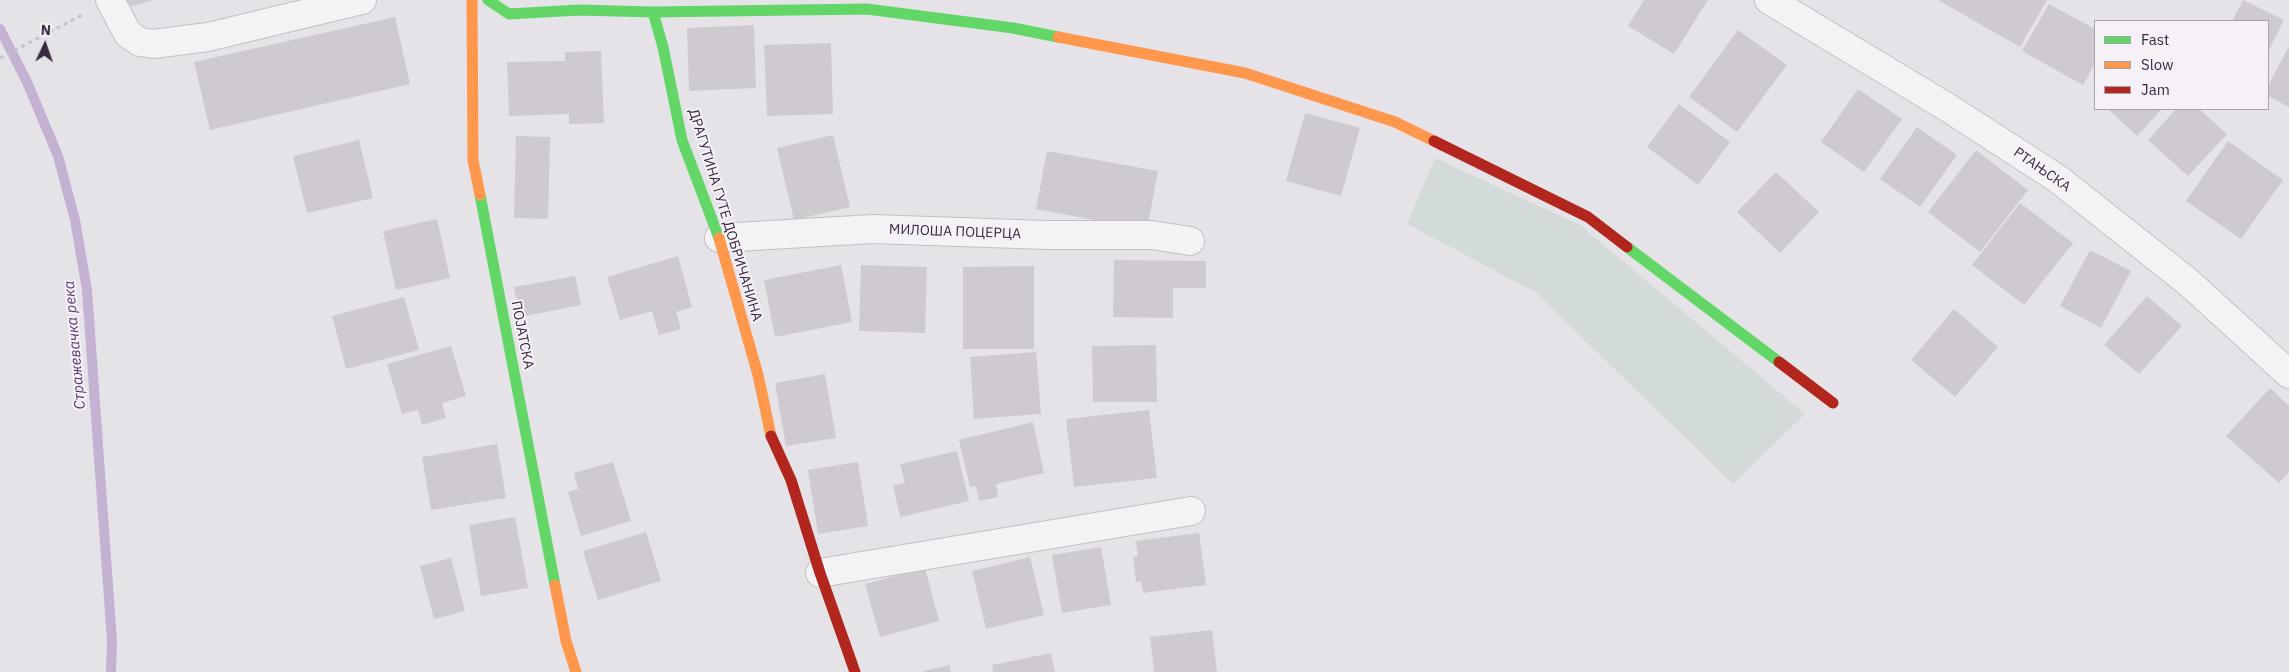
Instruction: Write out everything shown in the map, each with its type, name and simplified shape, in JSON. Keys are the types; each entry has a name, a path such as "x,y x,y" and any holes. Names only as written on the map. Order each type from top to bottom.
{"street":[{"path":"110,0 128,34 140,42 153,44 208,37 362,0"},
{"name":"ПОЈАТСКА","path":"472,0 473,160 566,641 576,672"},
{"path":"488,0 508,14 579,10 653,12 867,9 1013,28 1246,73 1386,119 1588,217 1833,404"},
{"name":"РТАЊСКА","path":"1769,0 1950,109 2058,180 2188,282 2289,374"},
{"name":"ДРАГУТИНА ГУТЕ ДОБРИЧАНИНА","path":"653,12 663,47 682,140 719,238 758,375 772,441 791,480 854,672"},
{"name":"МИЛОША ПОЦЕРЦА","path":"719,238 873,229 1046,235 1152,235 1190,241"},
{"path":"820,573 1191,511"}],"path":[{"path":"0,58 83,15"}],"shaded area":[{"path":"1435,158 1580,225 1805,414 1733,484 1535,292 1407,224"}],"building":[{"path":"118,0 151,0 151,1 121,9"},
{"path":"1644,0 1708,0 1674,54 1628,26"},
{"path":"1938,0 2047,0 2020,47"},
{"path":"2243,0 2284,20 2269,50 2269,20 2233,20"},
{"path":"2049,4 2094,28 2094,65 2083,85 2022,51"},
{"path":"395,17 410,84 210,130 194,62"},
{"path":"754,25 756,88 689,91 687,28"},
{"path":"1738,30 1787,65 1737,132 1689,97"},
{"path":"831,43 833,114 767,116 764,45"},
{"path":"2289,46 2289,107 2269,97 2269,84"},
{"path":"601,51 604,123 569,124 569,114 509,116 507,62 565,61 565,52"},
{"path":"1858,89 1902,119 1864,172 1821,142"},
{"path":"1679,104 1730,142 1698,185 1647,147"},
{"path":"2109,110 2161,110 2137,136"},
{"path":"2175,110 2200,110 2227,134 2188,176 2148,140"},
{"path":"1305,113 1360,128 1341,196 1286,181"},
{"path":"1917,127 1957,155 1920,207 1880,179"},
{"path":"833,135 850,207 794,220 777,148"},
{"path":"516,136 550,137 548,219 514,218"},
{"path":"359,140 373,198 307,213 293,156"},
{"path":"2228,141 2283,180 2241,239 2186,201"},
{"path":"1976,150 2028,190 1980,252 1928,212"},
{"path":"1047,151 1158,171 1147,230 1036,209"},
{"path":"1776,172 1819,212 1780,253 1737,212"},
{"path":"2020,203 2073,243 2024,305 1972,265"},
{"path":"437,219 450,278 396,290 383,231"},
{"path":"2090,250 2131,271 2101,328 2060,306"},
{"path":"678,256 692,307 676,312 681,329 659,335 652,311 620,320 607,277"},
{"path":"1114,260 1206,261 1206,288 1173,288 1173,318 1113,317"},
{"path":"841,265 852,322 775,337 764,280"},
{"path":"861,265 927,267 925,333 859,331"},
{"path":"1034,266 1034,349 963,349 963,267"},
{"path":"575,276 581,305 520,317 514,287"},
{"path":"2147,296 2182,326 2139,374 2104,345"},
{"path":"404,297 419,350 346,369 332,316"},
{"path":"1954,309 1998,347 1955,397 1911,360"},
{"path":"1156,345 1157,402 1093,402 1092,346"},
{"path":"451,346 466,396 442,403 446,418 422,425 418,410 402,414 387,364"},
{"path":"1036,352 1041,414 974,419 970,357"},
{"path":"825,374 836,438 786,446 775,383"},
{"path":"2270,388 2289,406 2289,472 2279,483 2226,436"},
{"path":"1149,410 1157,478 1074,487 1066,419"},
{"path":"1033,422 1044,473 996,484 998,497 979,501 976,486 970,487 959,440"},
{"path":"497,444 506,498 431,510 422,457"},
{"path":"957,451 969,501 900,517 893,485 905,483 900,464"},
{"path":"613,462 631,521 581,536 568,492 578,489 574,473"},
{"path":"858,462 868,526 818,534 808,470"},
{"path":"515,517 528,588 481,596 469,525"},
{"path":"646,532 661,581 598,600 583,551"},
{"path":"1199,533 1206,585 1143,593 1141,581 1136,582 1133,557 1138,556 1136,541"},
{"path":"1101,547 1111,605 1062,613 1052,555"},
{"path":"1030,557 1044,615 986,629 972,571"},
{"path":"451,558 465,611 434,619 420,566"},
{"path":"925,568 939,621 880,637 865,584"},
{"path":"1212,630 1217,672 1154,672 1150,637"},
{"path":"1051,653 1055,672 993,672 992,665"},
{"path":"949,665 951,672 924,671"}],"waterway":[{"name":"Стражевачка река","path":"0,29 27,82 58,156 75,220 87,290 112,641 111,672"}],"traffic: fast":[{"path":"488,0 509,14 579,10 653,12 663,47 682,140 719,238"},
{"path":"653,12 867,9 1013,28 1058,37"},
{"path":"480,195 555,585"},
{"path":"1627,247 1779,362"}],"traffic: slow":[{"path":"472,0 473,160 480,195"},
{"path":"1058,37 1245,73 1395,122 1434,141"},
{"path":"719,238 758,375 771,436"},
{"path":"555,585 566,641 576,672"}],"traffic: jam":[{"path":"1434,141 1588,217 1627,247"},
{"path":"1779,362 1833,403"},
{"path":"771,436 791,480 820,573 855,672"}]}
